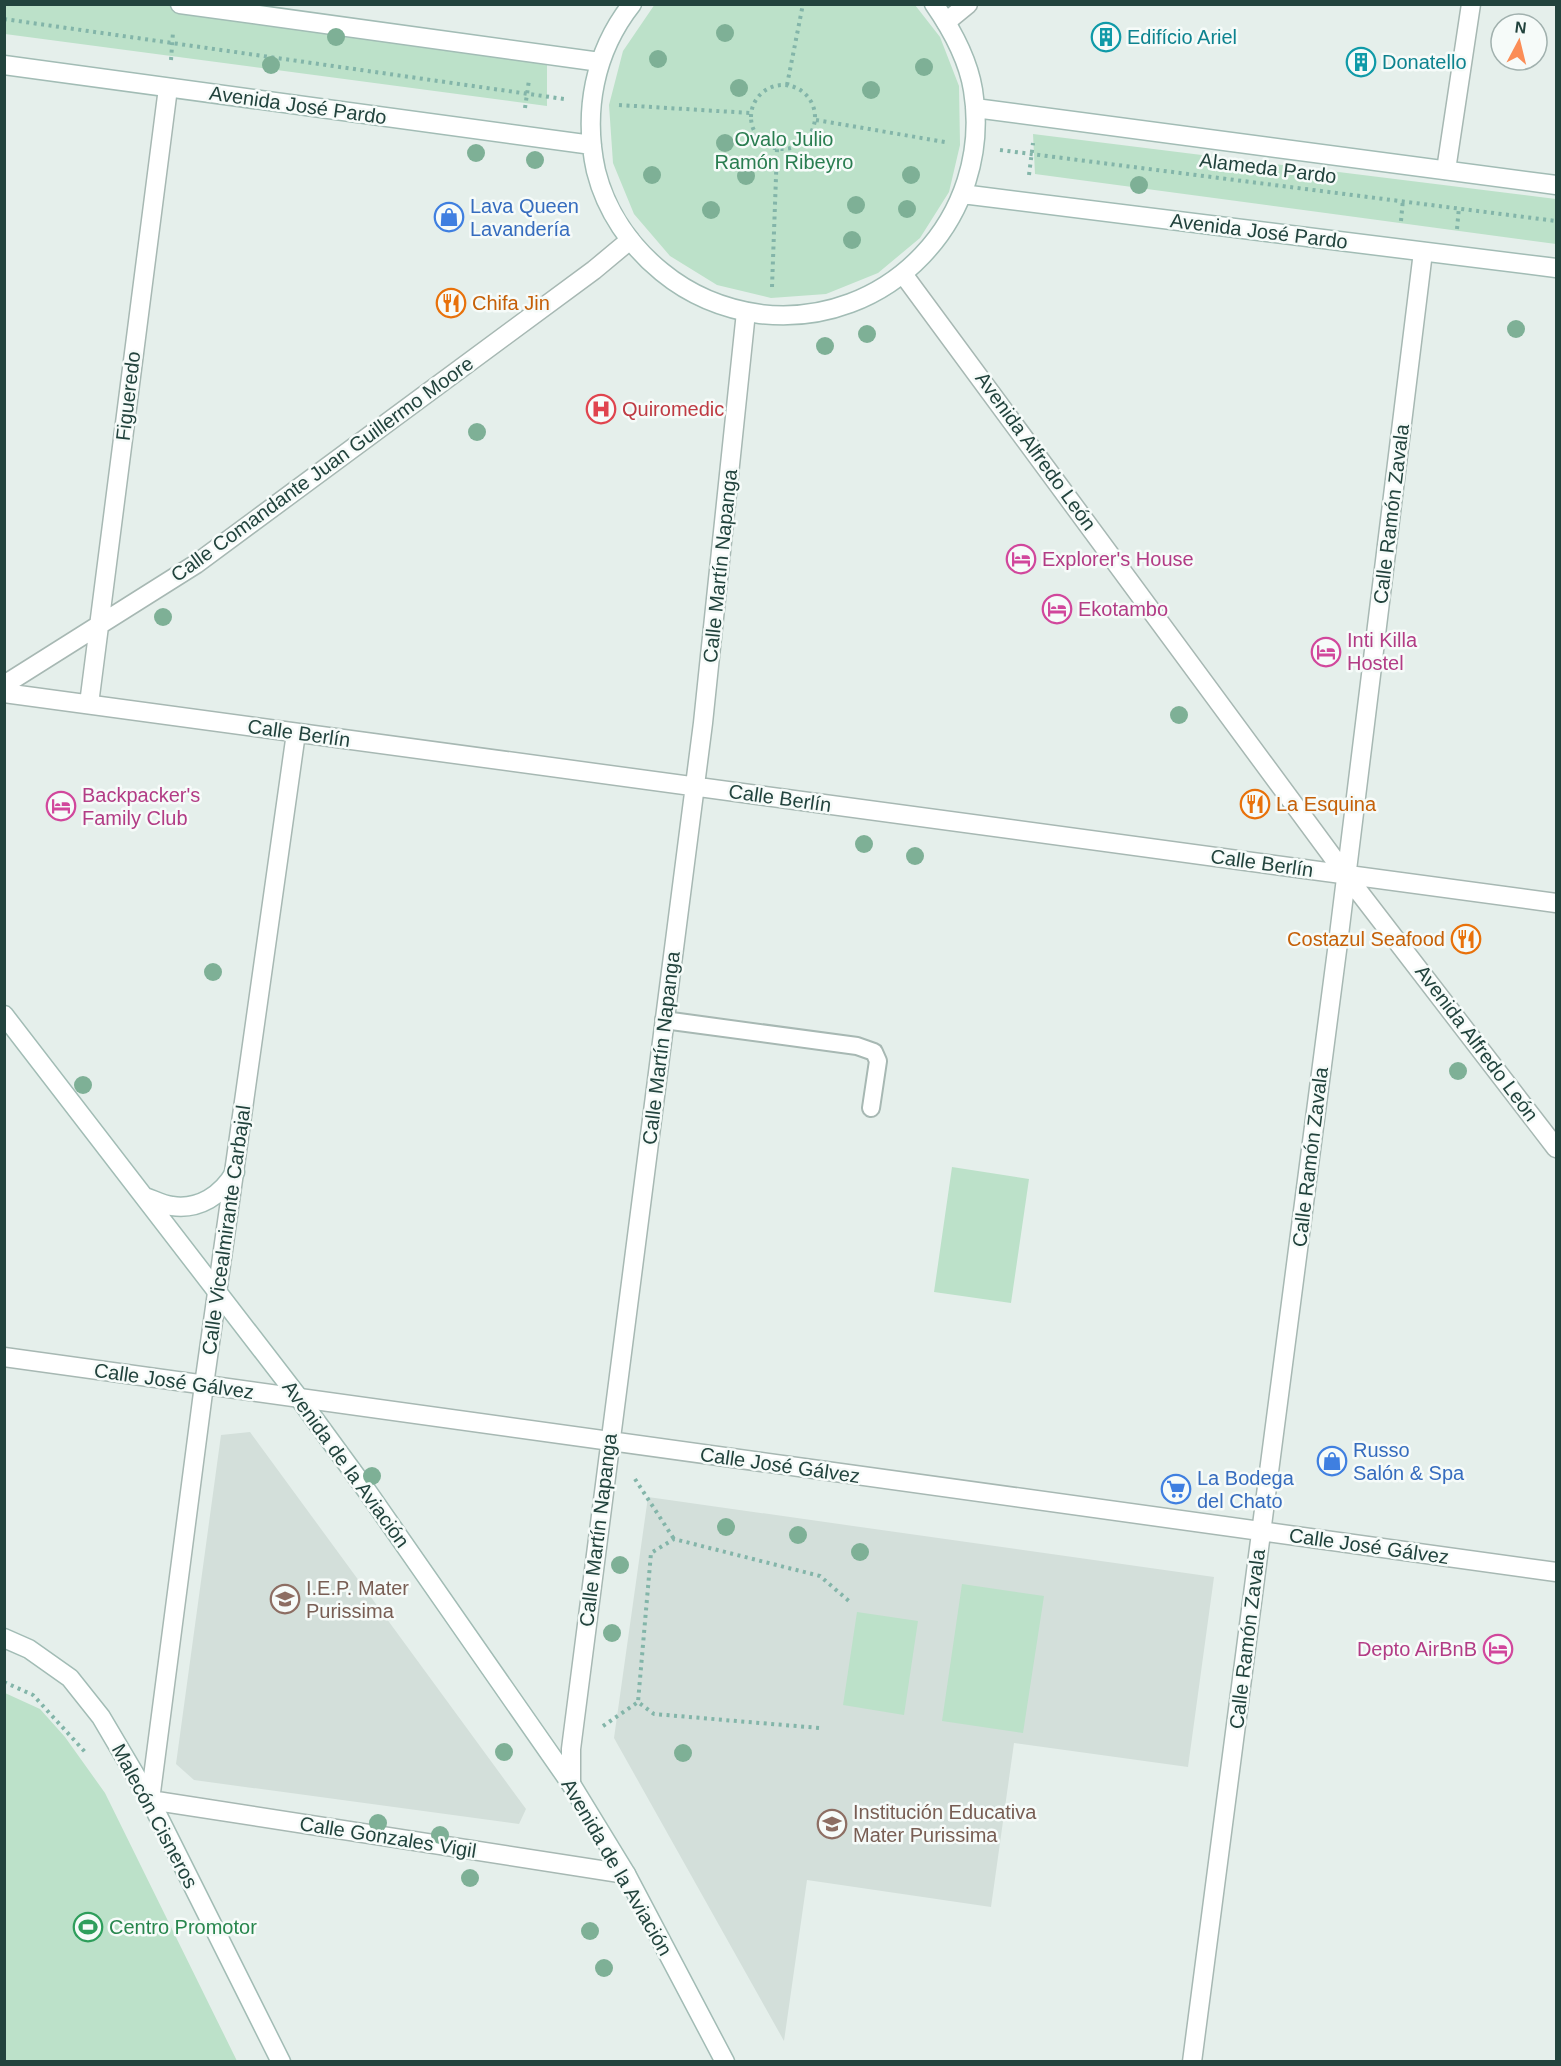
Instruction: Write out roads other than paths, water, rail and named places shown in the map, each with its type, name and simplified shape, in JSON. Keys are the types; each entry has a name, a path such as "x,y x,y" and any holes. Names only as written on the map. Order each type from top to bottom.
{"street":[{"path":"180,4 600,62"},
{"path":"632,4 611,37 600,62 600,104 592,145 598,179 604,196 630,240 654,266 682,287 713,302 746,312 771,315 806,314 841,306 874,293 903,274 928,251 948,224 962,194 972,163 975,146 975,108 969,72 959,46 934,4"},
{"path":"946,22 968,4"},
{"path":"1455,172 1471,4"},
{"name":"Avenida José Pardo","path":"4,65 592,145"},
{"name":"Figueredo","path":"89,704 168,88"},
{"path":"975,108 1557,185"},
{"name":"Avenida José Pardo","path":"962,194 1557,268"},
{"name":"Calle Comandante Juan Guillermo Moore","path":"4,685 196,564 575,284 630,240"},
{"name":"Calle Ramón Zavala","path":"1192,2061 1346,874 1423,252"},
{"name":"Avenida Alfredo León","path":"903,274 1346,874 1557,1148"},
{"name":"Calle Martín Napanga","path":"570,1784 571,1749 695,787 746,312"},
{"name":"Calle Berlín","path":"4,693 1557,903"},
{"name":"Calle Vicealmirante Carbajal","path":"150,1800 204,1385 296,733"},
{"name":"Avenida de la Aviación","path":"4,1015 367,1491 570,1784 626,1874 725,2061"},
{"path":"143,1196 172,1206 191,1206 217,1195 225,1188 235,1172"},
{"name":"Calle José Gálvez","path":"4,1357 1557,1572"},
{"name":"Malecón Cisneros","path":"4,1638 29,1649 70,1678 101,1717 150,1800 281,2061"},
{"name":"Calle Gonzales Vigil","path":"150,1800 626,1874"}],"lane":[{"path":"664,1020 857,1046 874,1052 878,1061 871,1108"}],"place":[{"name":"Edifício Ariel","path":"1106,37"},
{"name":"Donatello","path":"1361,62"},
{"name":"Lava Queen Lavandería","path":"449,217"},
{"name":"Chifa Jin","path":"451,303"},
{"name":"Quiromedic","path":"601,409"},
{"name":"Explorer's House","path":"1021,559"},
{"name":"Ekotambo","path":"1057,609"},
{"name":"Inti Killa Hostel","path":"1326,652"},
{"name":"La Esquina","path":"1255,804"},
{"name":"Backpacker's Family Club","path":"61,806"},
{"name":"Costazul Seafood","path":"1466,939"},
{"name":"Russo Salón & Spa","path":"1332,1461"},
{"name":"La Bodega del Chato","path":"1176,1489"},
{"name":"I.E.P. Mater Purissima","path":"285,1599"},
{"name":"Depto AirBnB","path":"1498,1649"},
{"name":"Institución Educativa Mater Purissima","path":"832,1824"},
{"name":"Centro Promotor","path":"88,1927"}],"park label":[{"name":"Ovalo Julio Ramón Ribeyro","path":"784,150"}]}
